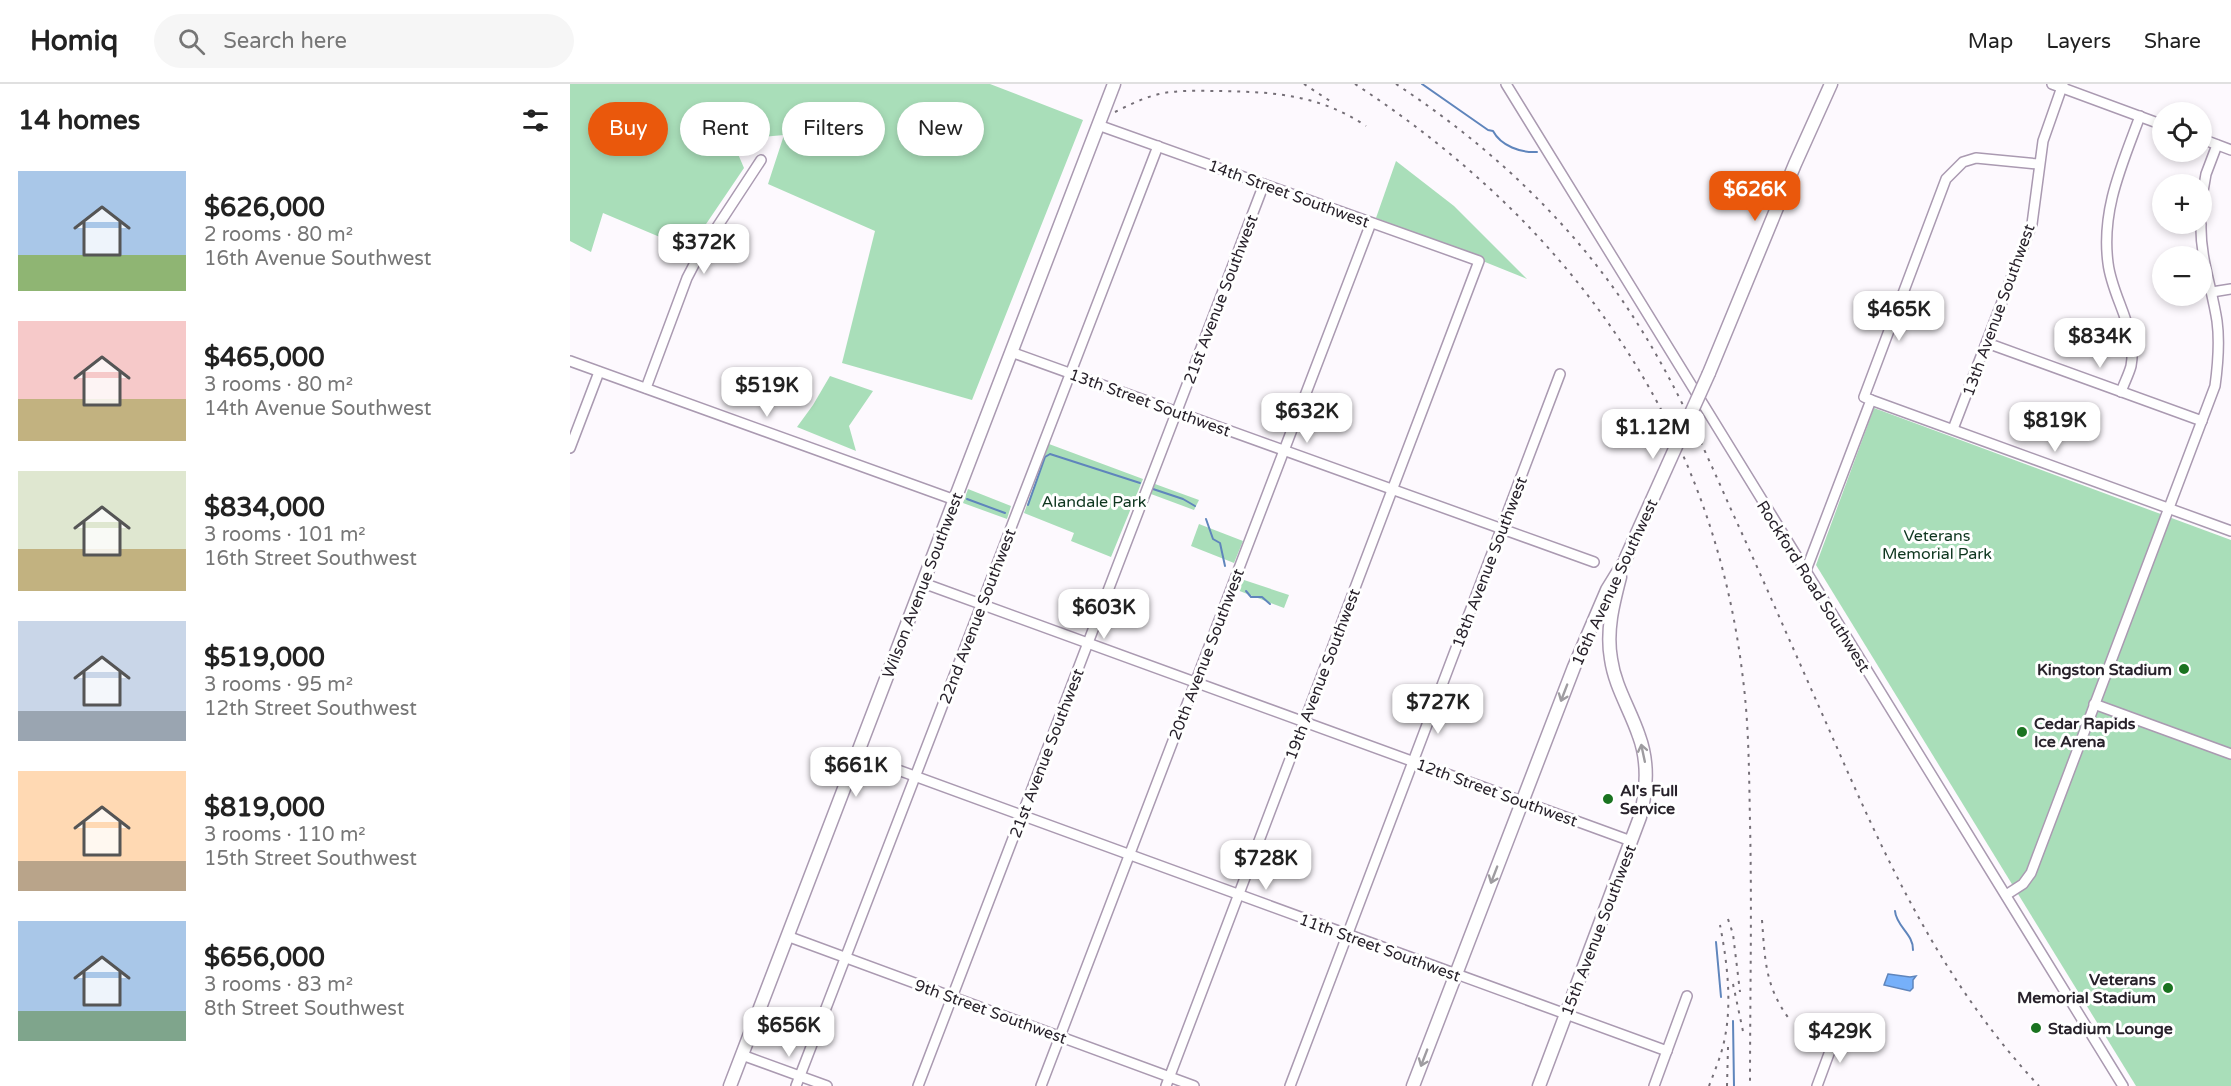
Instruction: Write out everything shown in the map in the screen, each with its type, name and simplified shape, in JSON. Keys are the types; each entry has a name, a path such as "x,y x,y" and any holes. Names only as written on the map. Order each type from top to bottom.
{"main road":[{"name":"Wilson Avenue Southwest","path":"730,1086 1114,84"},
{"name":"16th Avenue Southwest","path":"1413,1086 1589,630 1607,590 1624,562 1709,373 1795,164 1831,84"},
{"name":"15th Avenue Southwest","path":"1539,1086 1640,818 1647,778 1640,736 1616,683 1610,657 1609,629 1624,562"}],"street":[{"name":"Rockford Road Southwest","path":"1506,84 2123,1086"},
{"path":"2059,85 2152,121"},
{"name":"13th Avenue Southwest","path":"1953,429 2032,224 2038,164 2059,85"},
{"path":"2121,392 2131,366 2131,342 2108,263 2108,214 2114,188 2140,116"},
{"name":"14th Street Southwest","path":"1098,125 1479,261"},
{"path":"2212,143 2231,150"},
{"path":"2206,174 2217,145"},
{"name":"22nd Avenue Southwest","path":"796,1086 1158,146"},
{"path":"2038,164 1976,158 1963,162 1946,179 1864,397 2231,531"},
{"path":"646,388 687,278 700,253 761,160"},
{"name":"21st Avenue Southwest","path":"918,1086 1264,184"},
{"name":"20th Avenue Southwest","path":"1041,1086 1371,223"},
{"name":"19th Avenue Southwest","path":"1167,1081 1479,261"},
{"path":"2006,895 2023,884 2031,873 2215,386 2219,361 2217,321 2212,292 2231,289"},
{"path":"1988,343 2202,421"},
{"name":"13th Street Southwest","path":"1011,352 1594,562"},
{"path":"570,361 955,500"},
{"path":"570,448 599,372"},
{"name":"18th Avenue Southwest","path":"1290,1086 1560,374"},
{"path":"1805,573 1871,400"},
{"name":"12th Street Southwest","path":"923,583 1631,841"},
{"path":"2094,704 2231,754"},
{"name":"11th Street Southwest","path":"857,755 1667,1051"},
{"name":"9th Street Southwest","path":"787,936 1060,1037 1167,1081 1194,1086"},
{"path":"1654,1086 1688,996"},
{"path":"1817,1086 1837,1032"},
{"path":"742,1055 827,1086"}],"green space":[{"path":"570,84 990,84 1083,120 972,400 842,363 875,231 768,184 782,141 782,156 885,156 885,102 782,102 782,135 770,136 770,102 680,102 680,156 739,156 744,168 681,261 674,243 603,213 591,252 570,241"},
{"path":"1396,161 1454,206 1527,279 1376,218"},
{"path":"830,376 873,391 849,426 856,451 797,427"},
{"name":"Veterans Memorial Park","path":"1874,408 2231,540 2231,1086 2136,1086 1816,565"},
{"name":"Alandale Park","path":"1049,444 1143,479 1111,557 1071,541 1074,533 1024,513"},
{"path":"1155,484 1199,500 1194,510 1151,494"},
{"path":"968,489 1011,506 1007,519 963,503"},
{"path":"1199,524 1243,541 1234,563 1191,546"},
{"path":"1241,579 1289,595 1284,608 1237,590"}],"water":[{"path":"1888,974 1916,976 1913,980 1913,988 1910,991 1884,985"}],"waterway":[{"path":"1422,84 1488,130 1493,131 1506,144 1518,150 1537,152"},
{"path":"1028,505 1045,457 1050,454 1140,483"},
{"path":"1153,489 1183,499 1195,506"},
{"path":"967,499 1005,513"},
{"path":"1206,519 1213,539 1220,543 1225,566"},
{"path":"1246,591 1251,597 1262,597 1270,604"},
{"path":"1895,911 1898,921 1911,940 1913,950"},
{"path":"1716,942 1721,997"},
{"path":"1733,1021 1734,1086"}],"railway":[{"path":"1304,84 1330,101"},
{"path":"1355,84 1432,139 1502,200 1564,266 1618,337 1663,414 1700,497 1726,585 1745,697 1751,855 1750,1086"},
{"path":"1396,84 1432,108 1466,135 1531,192 1589,256 1639,326 1664,369 1698,437 1849,776 1918,916 1972,1004 2039,1086"},
{"path":"1115,112 1135,102 1171,92 1278,94 1332,108 1366,126"},
{"path":"1728,919 1733,934 1740,992"},
{"path":"1762,920 1771,984 1790,1020"},
{"path":"1709,1086 1724,1043 1728,1009 1727,967 1720,925"},
{"path":"1733,984 1744,1036"},
{"path":"1804,1034 1824,1048"},
{"path":"1727,1086 1728,1047"}],"place":[{"name":"Kingston Stadium","path":"2184,669"},
{"name":"Cedar Rapids Ice Arena","path":"2022,732"},
{"name":"Al's Full Service","path":"1608,799"},
{"name":"Veterans Memorial Stadium","path":"2168,988"},
{"name":"Stadium Lounge","path":"2036,1028"}]}
